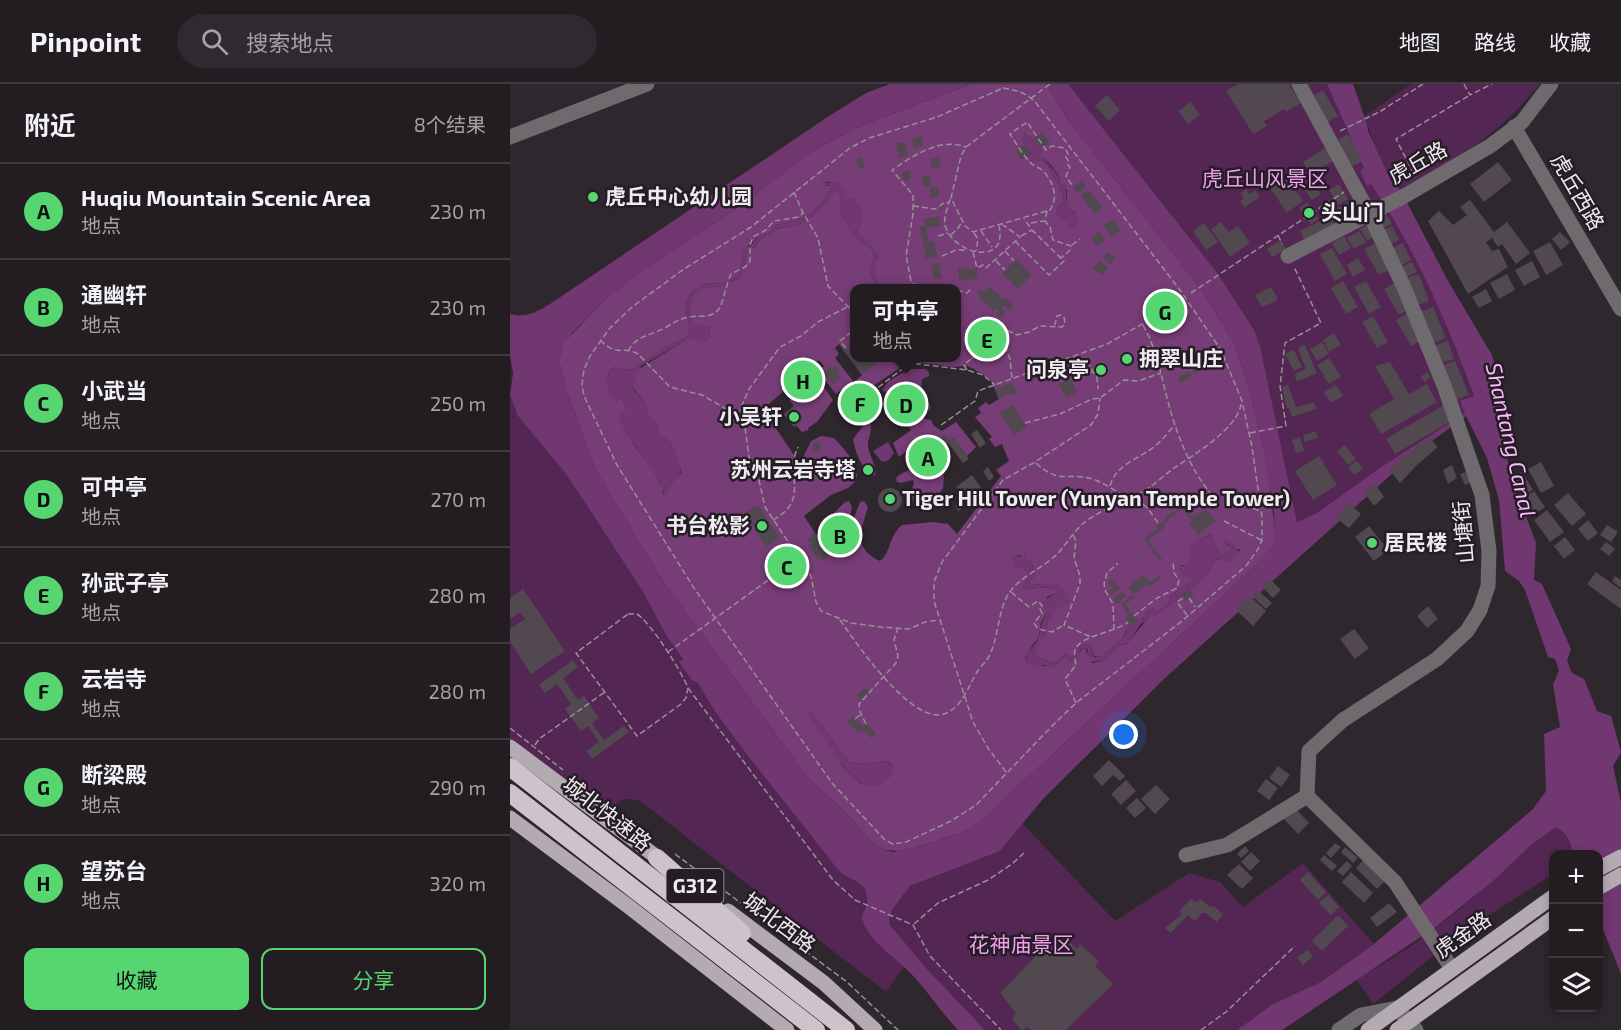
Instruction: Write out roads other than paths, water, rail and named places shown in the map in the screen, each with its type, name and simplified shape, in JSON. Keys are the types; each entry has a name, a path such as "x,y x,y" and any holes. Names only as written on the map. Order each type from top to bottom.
{"highway":[{"name":"城北快速路","path":"523,757 848,1030"},
{"name":"城北快速路","path":"510,793 816,1030"},
{"path":"665,855 732,925 821,1000 848,1030"}],"main road":[{"name":"城北西路","path":"510,747 665,855 824,983 875,1030"},
{"name":"G312","path":"510,818 628,906 787,1030"},
{"path":"1603,868 1621,857"},
{"path":"1603,886 1621,875"},
{"name":"虎金路","path":"1368,1030 1549,900"},
{"name":"虎金路","path":"1407,1028 1549,921"}],"street":[{"name":"山塘街","path":"1299,84 1369,213 1403,285 1445,388 1482,495 1489,551 1488,586 1480,610 1467,631 1437,659 1342,720 1310,751 1307,796"},
{"name":"虎丘路","path":"1288,256 1421,187 1490,146 1522,122 1551,84"},
{"path":"510,137 638,85"},
{"name":"虎丘西路","path":"1514,127 1621,309"},
{"path":"1186,855 1227,845 1307,796 1395,882 1452,969"},
{"path":"1397,1008 1407,1028"},
{"name":"虎金路","path":"1339,1030 1360,1015 1397,1008"}],"place":[{"name":"虎丘中心幼儿园","path":"593,197"},
{"name":"头山门","path":"1309,213"},
{"name":"断梁殿","path":"1165,311"},
{"name":"孙武子亭","path":"987,339"},
{"name":"拥翠山庄","path":"1127,359"},
{"name":"问泉亭","path":"1101,370"},
{"name":"望苏台","path":"803,380"},
{"name":"云岩寺","path":"860,403"},
{"name":"可中亭","path":"906,404"},
{"name":"小吴轩","path":"794,417"},
{"name":"Huqiu Mountain Scenic Area","path":"928,457"},
{"name":"苏州云岩寺塔","path":"868,470"},
{"name":"Tiger Hill Tower (Yunyan Temple Tower)","path":"890,499"},
{"name":"书台松影","path":"762,526"},
{"name":"通幽轩","path":"840,535"},
{"name":"居民楼","path":"1372,543"},
{"name":"小武当","path":"787,566"}],"park label":[{"name":"虎丘山风景区","path":"1265,179"},
{"name":"花神庙景区","path":"1021,945"}],"water label":[{"name":"Shantang Canal","path":"1511,440"}]}
